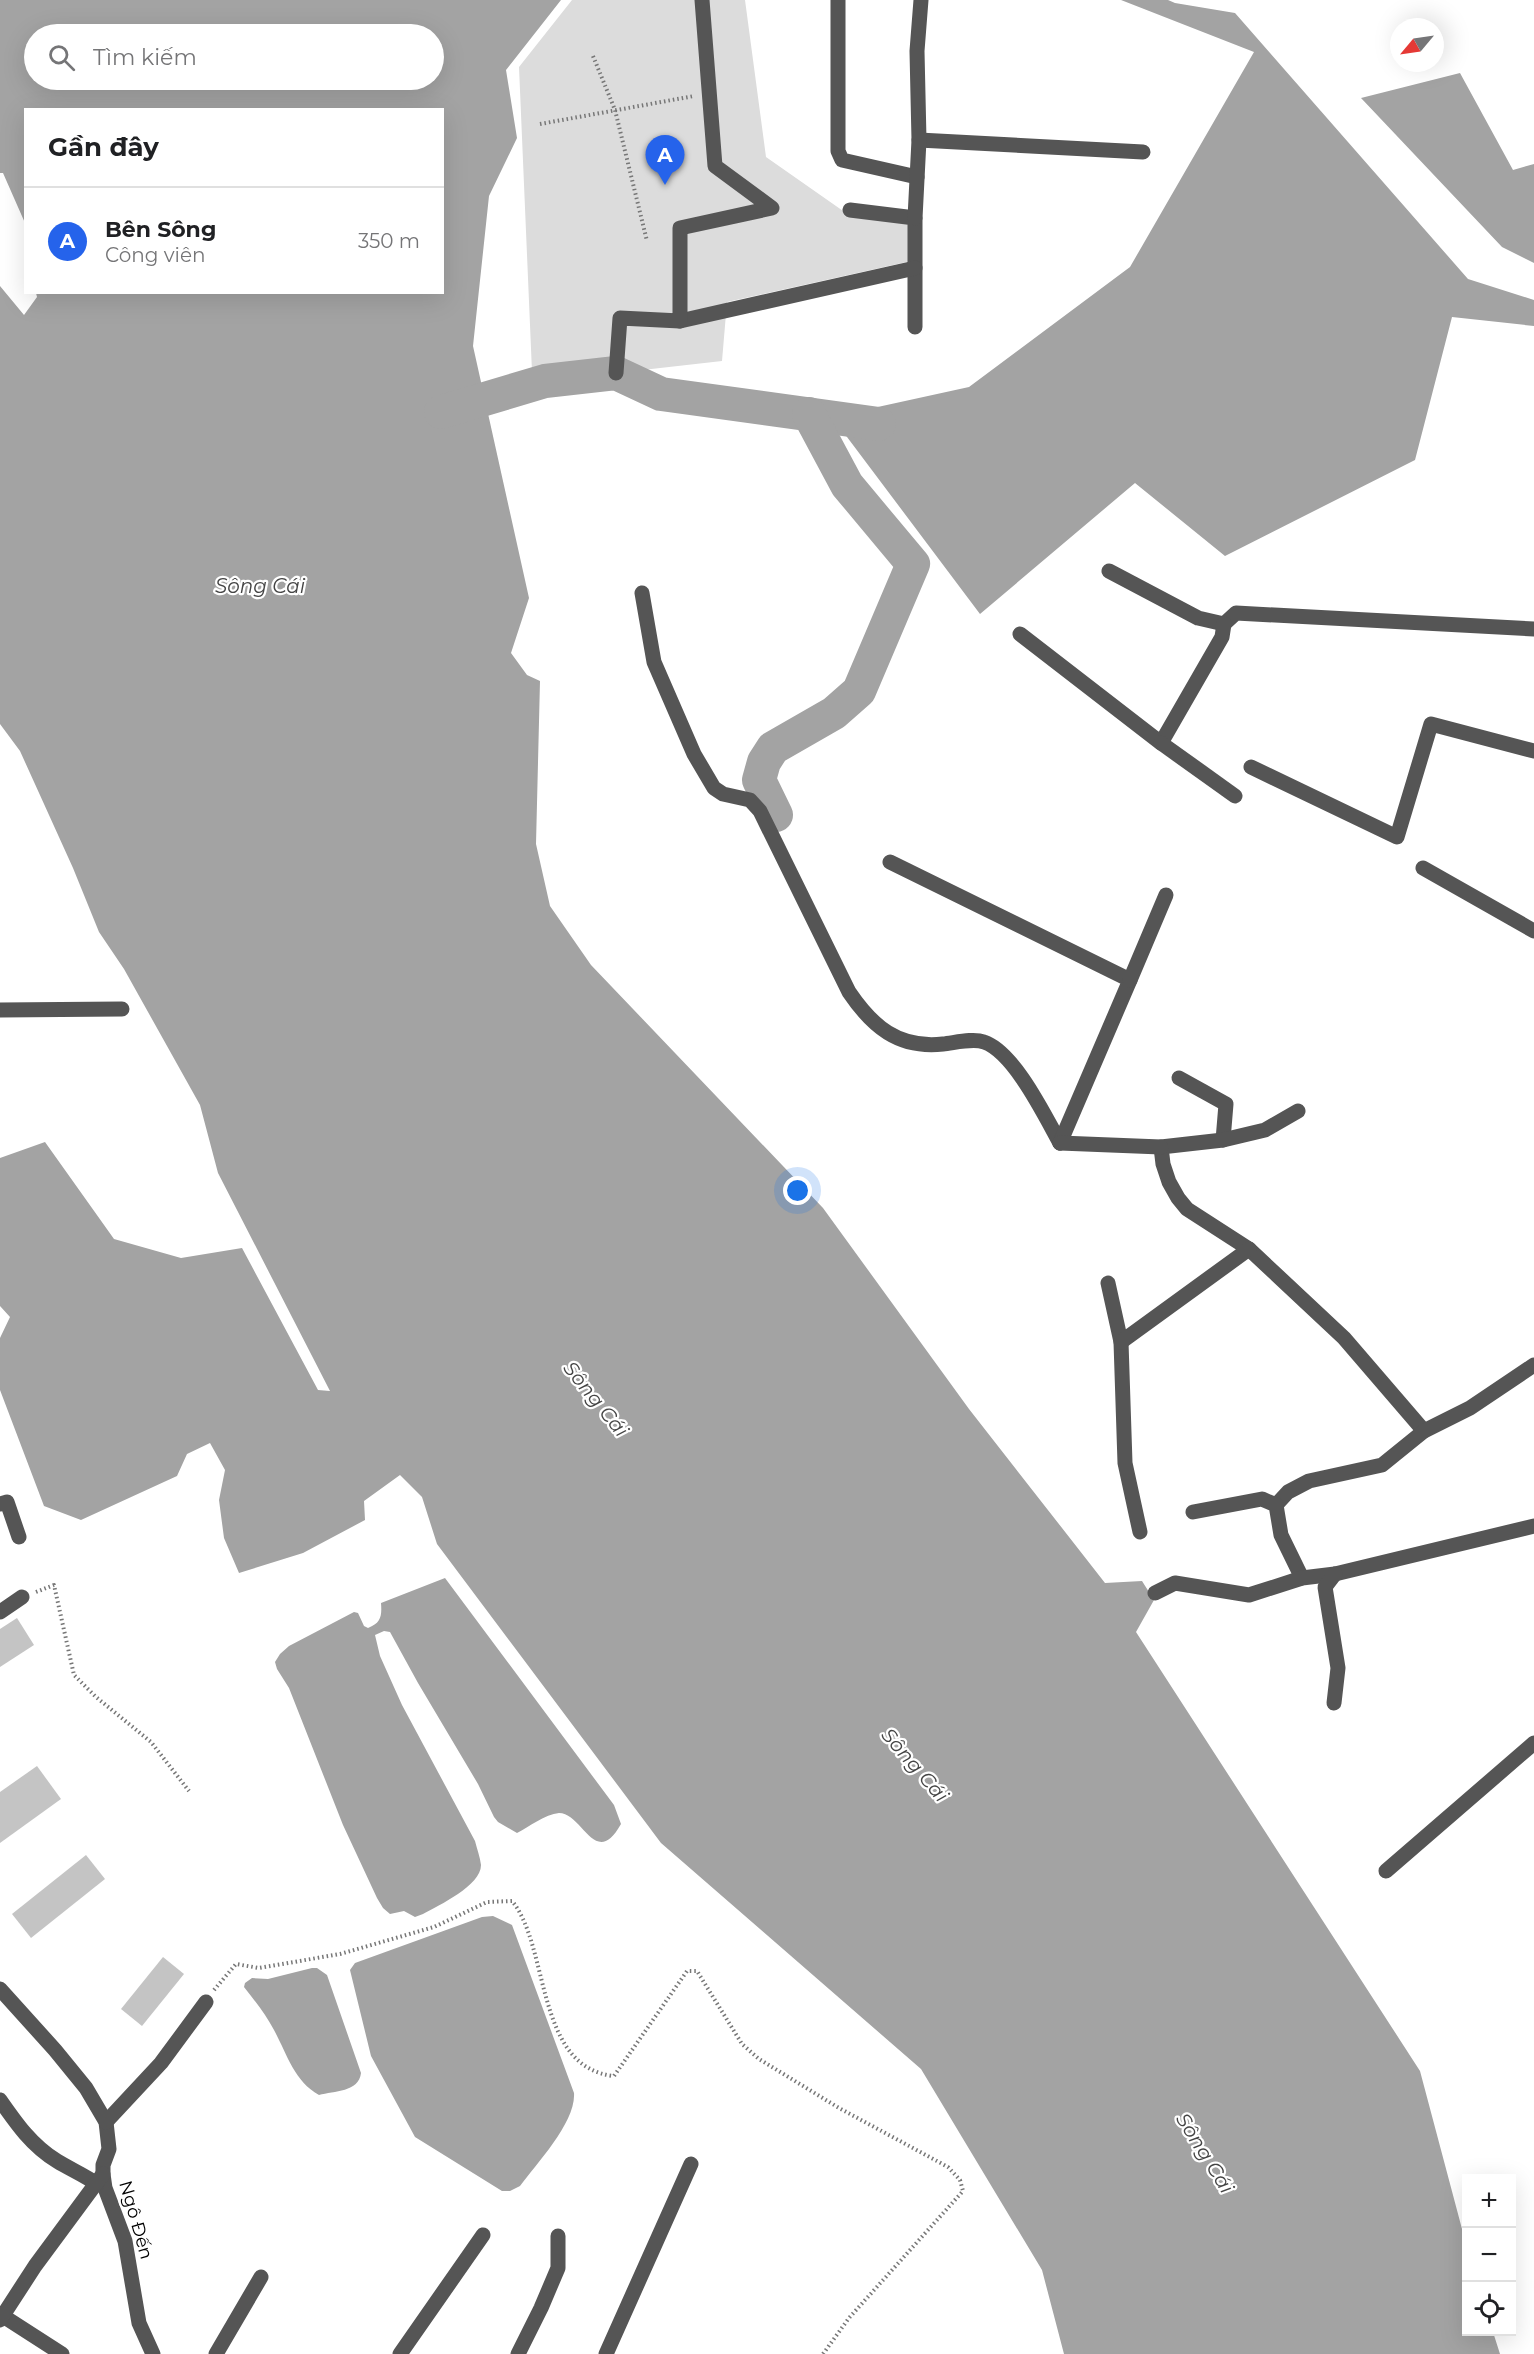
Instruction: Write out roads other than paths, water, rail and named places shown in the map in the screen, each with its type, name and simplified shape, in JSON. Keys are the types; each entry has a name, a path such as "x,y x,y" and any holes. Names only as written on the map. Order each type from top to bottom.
{"street":[{"path":"680,321 681,228 772,208 715,166 702,0"},
{"path":"838,0 838,151 842,160 917,177"},
{"path":"915,327 915,218 919,140 916,51 921,0"},
{"path":"919,140 1143,152"},
{"path":"850,210 915,218"},
{"path":"616,373 620,318 680,321 915,268"},
{"path":"1109,571 1198,618 1224,624"},
{"path":"642,593 654,662 694,754 714,788 723,794 750,800 760,811 849,992 865,1016 896,1037 918,1045 983,1041 997,1050 1013,1066 1031,1091 1060,1143"},
{"path":"1161,743 1222,637 1224,624 1236,613 1534,629"},
{"path":"1020,634 1161,743 1235,796"},
{"path":"1251,766 1396,837 1431,724 1534,751"},
{"path":"890,862 1130,980"},
{"path":"1423,868 1534,931"},
{"path":"1060,1143 1166,895"},
{"path":"0,1010 122,1009"},
{"path":"1179,1078 1226,1104 1223,1140"},
{"path":"1060,1143 1161,1147 1223,1140 1265,1130 1298,1111"},
{"path":"1161,1147 1163,1164 1178,1198 1201,1220 1249,1249 1344,1338 1424,1431"},
{"path":"1120,1342 1249,1249"},
{"path":"1108,1283 1120,1342 1125,1463 1140,1532"},
{"path":"1276,1505 1288,1492 1309,1481 1382,1465 1424,1431 1470,1408 1534,1365"},
{"path":"1193,1512 1262,1499 1276,1505"},
{"path":"0,1504 7,1502 19,1537"},
{"path":"1276,1505 1281,1535 1302,1578"},
{"path":"1155,1593 1175,1583 1249,1595 1302,1578 1335,1574 1534,1526"},
{"path":"1334,1703 1338,1668 1325,1587 1335,1574"},
{"path":"0,1612 22,1597"},
{"path":"1386,1871 1534,1743"},
{"name":"Ngô Đến","path":"0,1989 56,2050 86,2088 106,2122 109,2149 100,2180 125,2241 139,2323 153,2354"},
{"path":"106,2122 161,2063 206,2002"},
{"path":"0,2100 21,2131 56,2161 100,2180 35,2266 2,2318 62,2354"},
{"path":"606,2354 691,2164"},
{"path":"400,2354 483,2235"},
{"path":"518,2354 558,2268 558,2236"},
{"path":"216,2354 261,2277"}],"water":[{"name":"Sông Cái","path":"0,0 561,0 506,70 517,138 489,196 473,346 529,598 511,653 527,675 540,681 536,844 550,906 591,965 823,1208 969,1409 1105,1583 1142,1581 1154,1600 1136,1632 1420,2071 1462,2229 1462,2336 1494,2336 1500,2354 1064,2354 1042,2270 921,2069 661,1843 437,1544 422,1497 400,1475 364,1501 365,1520 303,1553 239,1573 224,1538 219,1500 225,1470 210,1443 187,1454 177,1476 81,1520 44,1506 0,1390 0,1338 10,1317 0,1306 0,1158 45,1142 114,1239 181,1258 242,1248 318,1390 330,1391 218,1173 200,1105 124,969 99,932 20,751 0,724 0,286 24,315 37,297 36,294 444,294 444,108 24,108 24,221 3,173 0,173"},
{"path":"1121,0 1168,0 1235,13 1468,279 1534,300 1534,326 1452,317 1415,460 1225,556 1135,483 980,614 832,417 969,387 1130,267 1254,52"},
{"path":"1460,73 1513,170 1534,164 1534,263 1502,247 1361,98"},
{"path":"445,1578 614,1805 621,1824 612,1837 604,1842 596,1841 575,1821 559,1813 543,1818 517,1833 498,1822 390,1632 384,1631 375,1635 380,1656 402,1705 475,1841 481,1865 479,1873 467,1887 439,1906 415,1917 404,1911 390,1914 377,1898 343,1825 289,1688 275,1662 289,1646 354,1612 358,1613 364,1626 368,1628 376,1624 380,1618 381,1603"},
{"path":"493,1916 512,1925 574,2093 569,2117 554,2142 520,2186 510,2191 502,2191 415,2137 371,2056 350,1970 355,1963 482,1917"},
{"path":"317,1968 327,1975 361,2073 356,2084 351,2087 319,2095 297,2075 271,2024 244,1987 245,1983 252,1978 268,1979"}],"waterway":[{"path":"441,412 545,381 616,373 661,394 879,424"},
{"path":"776,815 759,780 764,762 773,748 834,713 859,691 913,564 847,485 809,414"}],"place":[{"name":"Bên Sông","path":"665,185"}]}
